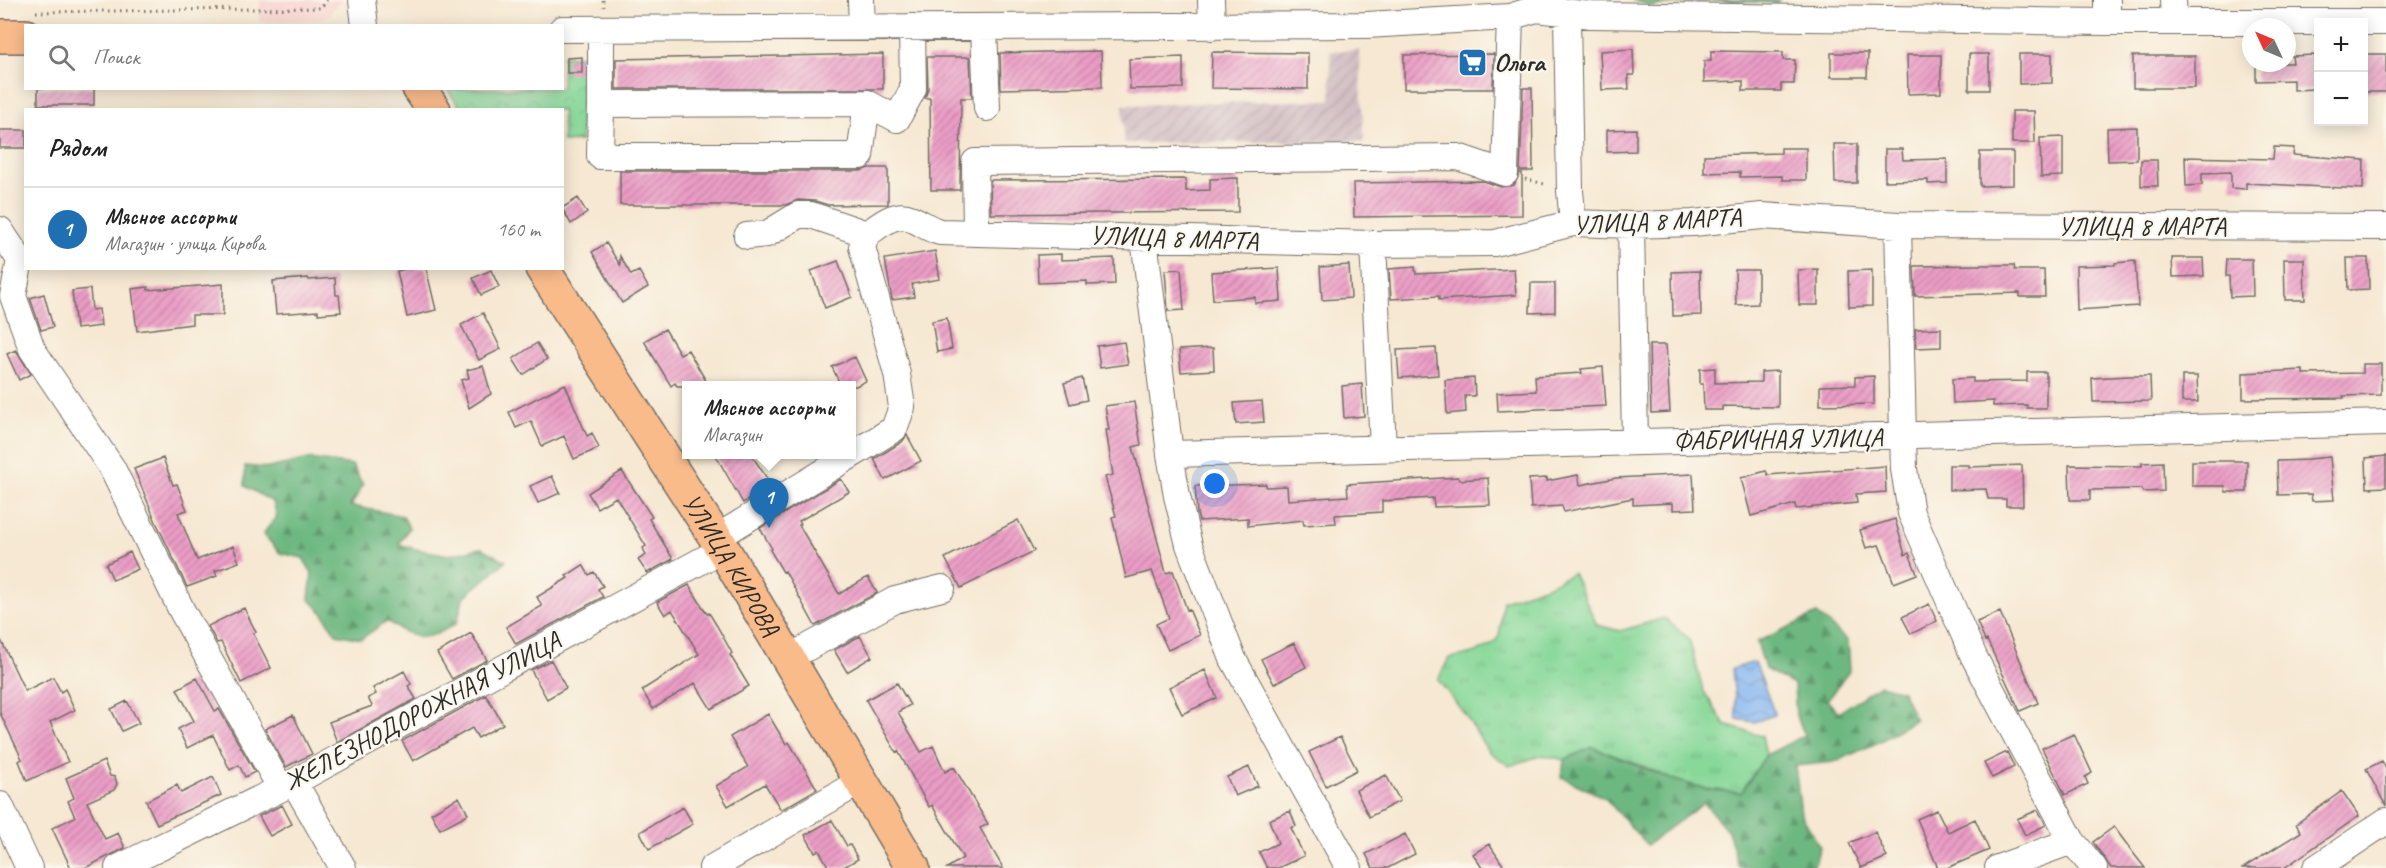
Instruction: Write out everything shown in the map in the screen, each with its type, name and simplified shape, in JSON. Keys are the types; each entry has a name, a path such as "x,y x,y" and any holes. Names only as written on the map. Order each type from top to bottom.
{"main road":[{"path":"0,36 24,27"},
{"name":"УЛИЦА КИРОВА","path":"543,270 719,543 913,868"}],"street":[{"path":"362,0 365,24"},
{"path":"861,0 862,27"},
{"path":"1211,0 1212,27"},
{"path":"564,28 602,18 862,27 1366,25 1510,17 1536,5 1568,14 1793,9 2173,11 2386,22"},
{"path":"1568,14 1570,191 1573,223"},
{"path":"976,232 975,162 1458,157 1505,173 1510,17"},
{"path":"602,18 600,156 860,156 867,103"},
{"path":"601,104 867,103 897,119 913,89 912,27"},
{"path":"984,27 987,108"},
{"path":"747,236 767,234 798,215 811,215 867,234"},
{"name":"УЛИЦА 8 МАРТА","path":"867,234 889,219 901,216 940,232 1372,244 1495,243 1573,223 1631,225 1693,223 1762,216 1898,225 2386,227"},
{"path":"1631,225 1635,442"},
{"path":"1898,225 1904,469 1911,513 1974,657 2072,841 2094,868"},
{"path":"0,230 23,260 13,296 33,349 112,468 182,611 287,784 343,868"},
{"name":"ЖЕЛЕЗНОДОРОЖНАЯ УЛИЦА","path":"856,454 894,429 902,407 897,374 862,247 867,234"},
{"path":"1144,237 1170,454 1189,545 1233,659 1349,868"},
{"path":"1372,244 1383,448"},
{"name":"ФАБРИЧНАЯ УЛИЦА","path":"1170,454 2386,423"},
{"name":"ЖЕЛЕЗНОДОРОЖНАЯ УЛИЦА","path":"118,868 287,784 719,543 848,459"},
{"path":"788,658 895,600 942,588"},
{"path":"712,868 861,781"},
{"path":"0,805 29,868"},
{"path":"2316,868 2386,821"},
{"path":"1998,868 2072,841"}],"path":[{"path":"31,24 321,8 327,0"},
{"path":"602,18 603,0"},
{"path":"1505,173 1570,191"}],"shaded area":[{"path":"260,0 341,0 329,15 319,20 259,22"},
{"path":"1359,50 1364,141 1124,143 1123,105 1331,100 1330,51"}],"green space":[{"path":"1632,0 1780,0 1778,3 1712,1 1652,6"},
{"path":"564,56 581,56 581,141 564,142 564,108 461,108 448,91 564,90"},
{"path":"309,459 352,465 363,485 351,506 403,516 409,528 399,544 449,555 481,548 506,561 463,598 457,623 437,634 415,636 387,621 361,639 336,634 322,612 309,599 312,573 303,558 280,553 263,534 277,516 273,502 245,486 245,466 269,468"},
{"path":"1573,573 1597,625 1620,631 1664,618 1689,639 1703,690 1725,725 1762,736 1766,755 1741,793 1706,789 1671,779 1592,747 1564,760 1543,755 1509,766 1488,751 1466,716 1438,680 1449,658 1480,651 1494,643 1500,630 1503,601 1547,586"},
{"path":"1817,614 1848,641 1850,670 1827,700 1838,713 1880,685 1902,691 1915,719 1879,742 1834,762 1795,766 1801,814 1820,847 1813,868 1739,868 1728,831 1704,803 1647,845 1605,798 1562,777 1564,760 1592,747 1671,779 1706,789 1741,793 1766,755 1805,735 1796,716 1794,685 1765,669 1757,642"}],"water":[{"path":"1755,662 1775,715 1754,722 1737,719 1732,669"}],"building":[{"path":"1633,49 1634,75 1628,75 1629,89 1602,90 1600,51"},
{"path":"1101,51 1102,87 1001,89 1000,53"},
{"path":"1711,51 1783,52 1783,60 1795,60 1794,84 1781,84 1781,91 1743,91 1743,81 1704,82 1704,61 1711,61"},
{"path":"1212,52 1308,53 1308,89 1211,88"},
{"path":"1831,53 1868,53 1867,77 1831,77"},
{"path":"883,54 883,89 616,89 616,59"},
{"path":"1494,54 1493,89 1404,89 1404,55"},
{"path":"1969,54 1989,54 1989,90 1969,90"},
{"path":"2019,54 2052,54 2052,83 2019,84"},
{"path":"2368,54 2386,54 2386,92 2368,92"},
{"path":"1907,55 1941,55 1941,93 1908,94"},
{"path":"2314,55 2314,89 2293,90 2293,80 2256,81 2256,72 2296,72 2296,56"},
{"path":"2133,56 2195,56 2195,88 2133,88"},
{"path":"582,57 582,73 567,73 567,58"},
{"path":"927,57 970,57 972,98 961,98 960,190 931,190 930,98 925,98 928,89"},
{"path":"1183,57 1183,88 1130,89 1129,59"},
{"path":"1523,88 1532,88 1533,171 1522,171 1522,215 1354,217 1353,183 1483,181 1501,187 1514,185 1520,173"},
{"path":"38,90 94,90 94,105 38,105"},
{"path":"2012,111 2034,111 2035,143 2012,143"},
{"path":"2137,127 2137,160 2108,161 2107,128"},
{"path":"1636,129 1636,151 1607,152 1607,130"},
{"path":"0,130 24,130 24,148 0,148"},
{"path":"2063,137 2063,176 2041,177 2040,138"},
{"path":"1834,144 1857,144 1857,183 1835,183"},
{"path":"2274,147 2294,148 2293,155 2364,160 2363,189 2246,183 2246,189 2231,188 2231,172 2202,173 2202,185 2186,186 2185,157 2273,159"},
{"path":"1781,148 1806,148 1806,180 1782,180 1782,176 1740,177 1740,172 1704,173 1704,155 1781,153"},
{"path":"1885,149 1902,149 1903,160 1947,159 1947,183 1928,184 1928,180 1885,181"},
{"path":"1980,152 2013,152 2013,185 1980,186"},
{"path":"2141,160 2157,160 2158,186 2141,186"},
{"path":"869,168 888,168 888,204 828,205 815,201 798,200 785,205 620,205 620,171 860,171"},
{"path":"1238,178 1238,212 991,214 990,180 1186,179 1186,191 1210,190 1210,179"},
{"path":"578,198 587,213 571,224 564,212 564,207"},
{"path":"606,243 620,265 620,256 631,275 639,271 648,287 622,303 592,252"},
{"path":"935,251 940,279 912,284 914,297 892,300 885,259"},
{"path":"1061,254 1061,260 1114,258 1115,284 1087,285 1087,281 1038,283 1037,255"},
{"path":"2172,258 2203,258 2204,276 2173,277"},
{"path":"2347,258 2368,258 2369,289 2348,290"},
{"path":"2227,259 2252,259 2253,296 2230,297 2229,276 2226,276"},
{"path":"2284,259 2304,259 2305,300 2285,300"},
{"path":"838,261 852,297 825,308 811,271"},
{"path":"2135,261 2138,306 2077,310 2076,266 2115,265 2115,263"},
{"path":"1349,265 1351,298 1322,300 1320,267"},
{"path":"2014,265 2015,270 2044,270 2045,297 2020,297 2020,293 1915,296 1914,266"},
{"path":"1415,267 1416,274 1514,269 1516,295 1439,300 1439,296 1391,299 1389,269"},
{"path":"1279,268 1281,301 1255,303 1255,297 1213,300 1211,272"},
{"path":"1181,269 1184,310 1168,311 1165,270"},
{"path":"1818,269 1818,305 1799,305 1798,270"},
{"path":"426,270 436,310 407,317 397,271"},
{"path":"491,270 499,287 481,295 473,278"},
{"path":"1735,270 1758,270 1758,304 1736,305"},
{"path":"1872,270 1872,306 1849,307 1848,271"},
{"path":"1700,271 1701,315 1673,316 1672,272"},
{"path":"308,278 309,280 335,278 336,295 339,295 341,312 276,314 273,281"},
{"path":"1531,283 1555,283 1555,312 1530,313"},
{"path":"223,284 223,315 192,315 192,324 137,331 132,289 148,287 148,290"},
{"path":"90,289 92,310 99,309 101,326 76,329 72,291"},
{"path":"44,294 53,327 41,330 30,298"},
{"path":"483,313 501,349 479,360 461,325"},
{"path":"947,318 952,349 937,352 932,321"},
{"path":"1941,328 1941,347 1916,348 1915,329"},
{"path":"665,329 680,354 688,350 706,381 682,381 682,386 677,386 675,383 671,386 644,341"},
{"path":"1124,342 1128,364 1100,368 1097,346"},
{"path":"537,343 547,359 523,375 513,359"},
{"path":"1649,345 1666,345 1670,412 1651,413"},
{"path":"1213,348 1214,370 1181,372 1179,350"},
{"path":"1436,348 1438,375 1399,378 1397,350"},
{"path":"16,350 31,374 19,380 7,354"},
{"path":"855,357 866,381 856,386 856,381 839,381 832,367"},
{"path":"2363,364 2381,364 2381,395 2343,396 2344,398 2243,399 2243,373 2303,370 2303,374 2363,373"},
{"path":"483,366 491,394 469,408 461,380 469,378 467,370"},
{"path":"1603,367 1606,406 1498,411 1497,393 1536,391 1535,376 1582,373 1581,369"},
{"path":"1715,368 1715,383 1761,382 1761,372 1778,371 1778,407 1723,406 1723,410 1704,410 1700,369"},
{"path":"2027,372 2046,372 2046,408 2027,408 2027,405 1993,406 1993,401 1953,403 1952,379 1973,378 1973,382 2027,381"},
{"path":"1874,376 1874,404 1820,405 1820,386 1855,385 1855,377"},
{"path":"2150,376 2151,401 2093,402 2092,378"},
{"path":"2182,376 2197,376 2198,402 2182,402"},
{"path":"1082,378 1087,400 1070,404 1064,383"},
{"path":"1474,378 1475,396 1465,396 1466,412 1447,414 1445,380"},
{"path":"565,384 587,436 592,433 599,448 574,459 564,436 542,446 531,421 516,428 509,412"},
{"path":"1362,384 1364,416 1344,418 1342,386"},
{"path":"1262,401 1264,422 1236,424 1234,403"},
{"path":"1134,402 1141,445 1133,447 1166,573 1173,571 1187,610 1189,609 1200,635 1168,650 1156,624 1169,618 1152,571 1126,578 1112,517 1116,516 1105,477 1113,475 1105,406"},
{"path":"907,435 921,461 885,480 874,459 902,442"},
{"path":"2386,456 2386,487 2367,488 2366,458"},
{"path":"2330,457 2334,500 2312,501 2311,494 2278,495 2277,461"},
{"path":"163,458 173,485 177,484 187,510 178,513 197,560 233,546 239,562 215,571 217,576 187,587 134,469"},
{"path":"718,459 754,459 772,486 743,503"},
{"path":"2192,461 2247,461 2247,492 2226,492 2225,486 2192,486"},
{"path":"2163,462 2164,491 2090,490 2090,500 2070,500 2069,465 2142,466 2142,463"},
{"path":"1949,465 1969,465 1969,467 2022,465 2023,506 2006,506 2006,499 1988,499 1986,489 1949,490"},
{"path":"1885,466 1886,492 1856,494 1857,503 1796,509 1795,504 1751,516 1741,478 1766,471 1768,475"},
{"path":"622,471 652,517 649,519 673,559 647,573 638,560 646,555 643,548 646,546 616,497 597,508 588,493"},
{"path":"1693,474 1695,509 1673,510 1673,503 1633,505 1633,498 1564,512 1562,506 1531,508 1529,479 1547,478 1547,481 1578,475 1580,485 1616,478"},
{"path":"552,476 560,493 538,503 530,486"},
{"path":"1458,477 1459,480 1488,478 1490,505 1434,507 1433,498 1382,501 1382,512 1335,515 1336,523 1304,525 1303,520 1248,526 1248,518 1199,521 1197,513 1195,486 1266,484 1266,487 1287,486 1288,500 1348,496 1347,484"},
{"path":"841,479 849,492 799,521 801,524 799,525 839,594 868,577 877,593 815,626 785,571 783,572 770,550 772,549 760,528"},
{"path":"1895,519 1905,555 1909,553 1917,574 1894,583 1879,545 1866,548 1860,530"},
{"path":"1018,520 1034,551 961,588 945,558"},
{"path":"130,552 138,569 113,580 106,564"},
{"path":"583,565 589,575 594,572 603,586 598,589 603,597 516,644 506,627 542,606 537,597 568,578 566,576"},
{"path":"689,585 717,626 732,653 730,655 749,686 711,709 695,683 653,709 642,690 699,654 672,610 665,615 657,602"},
{"path":"1929,604 1937,621 1911,634 1902,617"},
{"path":"244,608 256,632 253,633 271,668 241,683 221,642 217,643 208,626"},
{"path":"2000,612 2038,703 2020,711 1977,622"},
{"path":"471,633 487,660 452,679 437,653"},
{"path":"860,636 872,657 847,672 834,650"},
{"path":"0,638 25,691 53,677 61,692 65,689 75,710 50,722 68,762 27,781 19,761 22,759 0,713"},
{"path":"1294,643 1306,667 1274,684 1261,659"},
{"path":"551,660 566,688 547,699 531,670"},
{"path":"1205,670 1217,698 1182,714 1169,687"},
{"path":"404,671 411,684 408,686 416,699 337,742 329,722 372,706 368,698 376,694 373,688"},
{"path":"197,678 215,711 219,709 255,772 245,777 239,765 230,770 213,735 187,748 178,729 194,721 177,689"},
{"path":"897,683 910,705 898,712 921,752 933,746 945,772 954,767 988,824 980,828 1003,868 947,868 963,858 932,805 929,807 866,700"},
{"path":"486,695 503,724 478,738 472,728 413,761 402,741"},
{"path":"127,701 139,723 122,731 111,709"},
{"path":"768,714 786,744 789,742 817,789 781,810 765,784 728,806 716,786 748,767 730,737"},
{"path":"293,715 312,754 286,767 265,729"},
{"path":"2074,734 2092,773 2085,777 2088,784 2065,795 2042,748"},
{"path":"1340,737 1357,770 1326,786 1309,752"},
{"path":"2007,752 2014,767 1992,778 1984,763"},
{"path":"104,761 110,776 115,777 117,784 114,790 87,802 105,839 118,833 125,848 85,868 71,868 52,828 75,817 68,801 74,798 66,778"},
{"path":"2382,761 2386,769 2386,806 2366,769"},
{"path":"1249,767 1258,786 1235,796 1227,777"},
{"path":"1386,775 1400,801 1369,817 1356,790"},
{"path":"213,777 221,795 157,824 146,801 177,785 181,793"},
{"path":"2342,791 2359,816 2284,868 2243,868 2301,832 2296,824"},
{"path":"459,797 468,814 440,829 431,813"},
{"path":"282,805 292,824 270,836 259,816"},
{"path":"683,807 693,824 649,849 640,832"},
{"path":"1937,810 1948,832 1975,819 1989,850 1947,868 1938,868 1917,819"},
{"path":"2038,810 2046,825 2025,835 2017,819"},
{"path":"1290,811 1296,826 1291,828 1304,856 1278,868 1267,868 1259,852 1278,843 1269,820"},
{"path":"832,820 847,846 850,845 858,859 842,868 829,868 819,850 815,852 805,835"},
{"path":"2114,827 2145,868 2111,868 2093,842"},
{"path":"1875,832 1887,857 1861,868 1849,843"},
{"path":"1405,834 1415,854 1388,868 1373,868 1366,854"},
{"path":"1489,844 1505,868 1482,868 1473,854"}],"place":[{"name":"Ольга","path":"1473,62"},
{"name":"Мясное ассорти","path":"769,528"}]}
